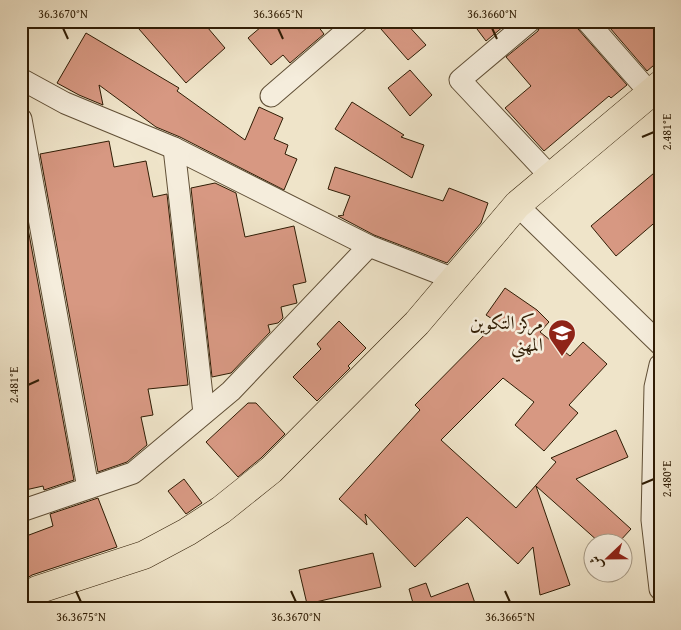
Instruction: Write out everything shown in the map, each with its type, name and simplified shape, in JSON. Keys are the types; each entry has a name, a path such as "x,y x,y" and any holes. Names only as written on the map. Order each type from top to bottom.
{"main road":[{"path":"21,602 37,590 144,555 187,532 221,510 271,470 417,323 517,205 655,89"}],"street":[{"path":"271,96 358,21"},
{"path":"530,21 460,80 551,177"},
{"path":"587,21 655,89"},
{"path":"21,79 65,103 174,148 369,246 454,279"},
{"path":"21,119 88,488"},
{"path":"174,148 204,413"},
{"path":"517,205 660,344"},
{"path":"21,511 133,473 231,391 369,246"},
{"path":"660,365 655,387 652,520 660,589"}],"building":[{"path":"132,21 202,21 225,48 186,83"},
{"path":"268,21 314,21 324,34 290,63 283,55 271,65 248,38"},
{"path":"374,21 404,21 426,45 408,60"},
{"path":"471,21 510,21 486,41"},
{"path":"542,21 575,21 578,29 627,85 611,98 609,96 544,151 505,108 531,86 506,57 538,31"},
{"path":"604,21 660,21 660,60 647,71"},
{"path":"86,33 179,88 177,91 245,140 259,107 283,118 274,139 288,145 285,154 297,159 284,190 180,137 156,127 99,85 103,105 57,83"},
{"path":"410,70 432,95 410,116 388,88"},
{"path":"352,102 404,135 401,137 424,145 412,178 335,129"},
{"path":"109,141 114,167 146,161 153,197 167,194 188,385 148,389 153,415 141,417 147,445 127,462 98,472 40,154"},
{"path":"335,167 443,201 449,188 488,203 481,223 447,263 374,235 338,216 344,215 350,196 328,189"},
{"path":"660,168 660,218 616,256 591,226"},
{"path":"215,183 236,193 245,237 294,226 306,282 293,285 297,303 281,307 283,318 278,323 268,325 270,332 231,373 212,377 191,188"},
{"path":"21,190 74,480 44,490 43,486 21,491"},
{"path":"505,288 537,310 549,322 540,332 570,356 583,342 607,364 569,405 578,413 544,451 515,425 534,402 503,378 441,440 516,508 556,462 551,458 616,430 628,457 576,479 631,529 628,532 588,532 536,486 570,585 540,595 533,547 518,564 467,517 415,567 365,514 367,525 339,499 420,410 415,405 497,322 486,315"},
{"path":"339,321 366,348 348,366 350,368 317,401 293,377 321,349 317,344"},
{"path":"248,403 256,403 285,434 261,458 238,477 206,442"},
{"path":"184,479 202,503 186,514 168,491"},
{"path":"98,498 117,547 32,575 21,582 21,538 53,526 50,514"},
{"path":"373,553 381,587 307,604 299,570"},
{"path":"426,583 431,597 468,583 477,609 405,609 404,606 413,603 409,589"}],"place":[{"name":"مركز التكوين المهني","path":"562,357"}]}
